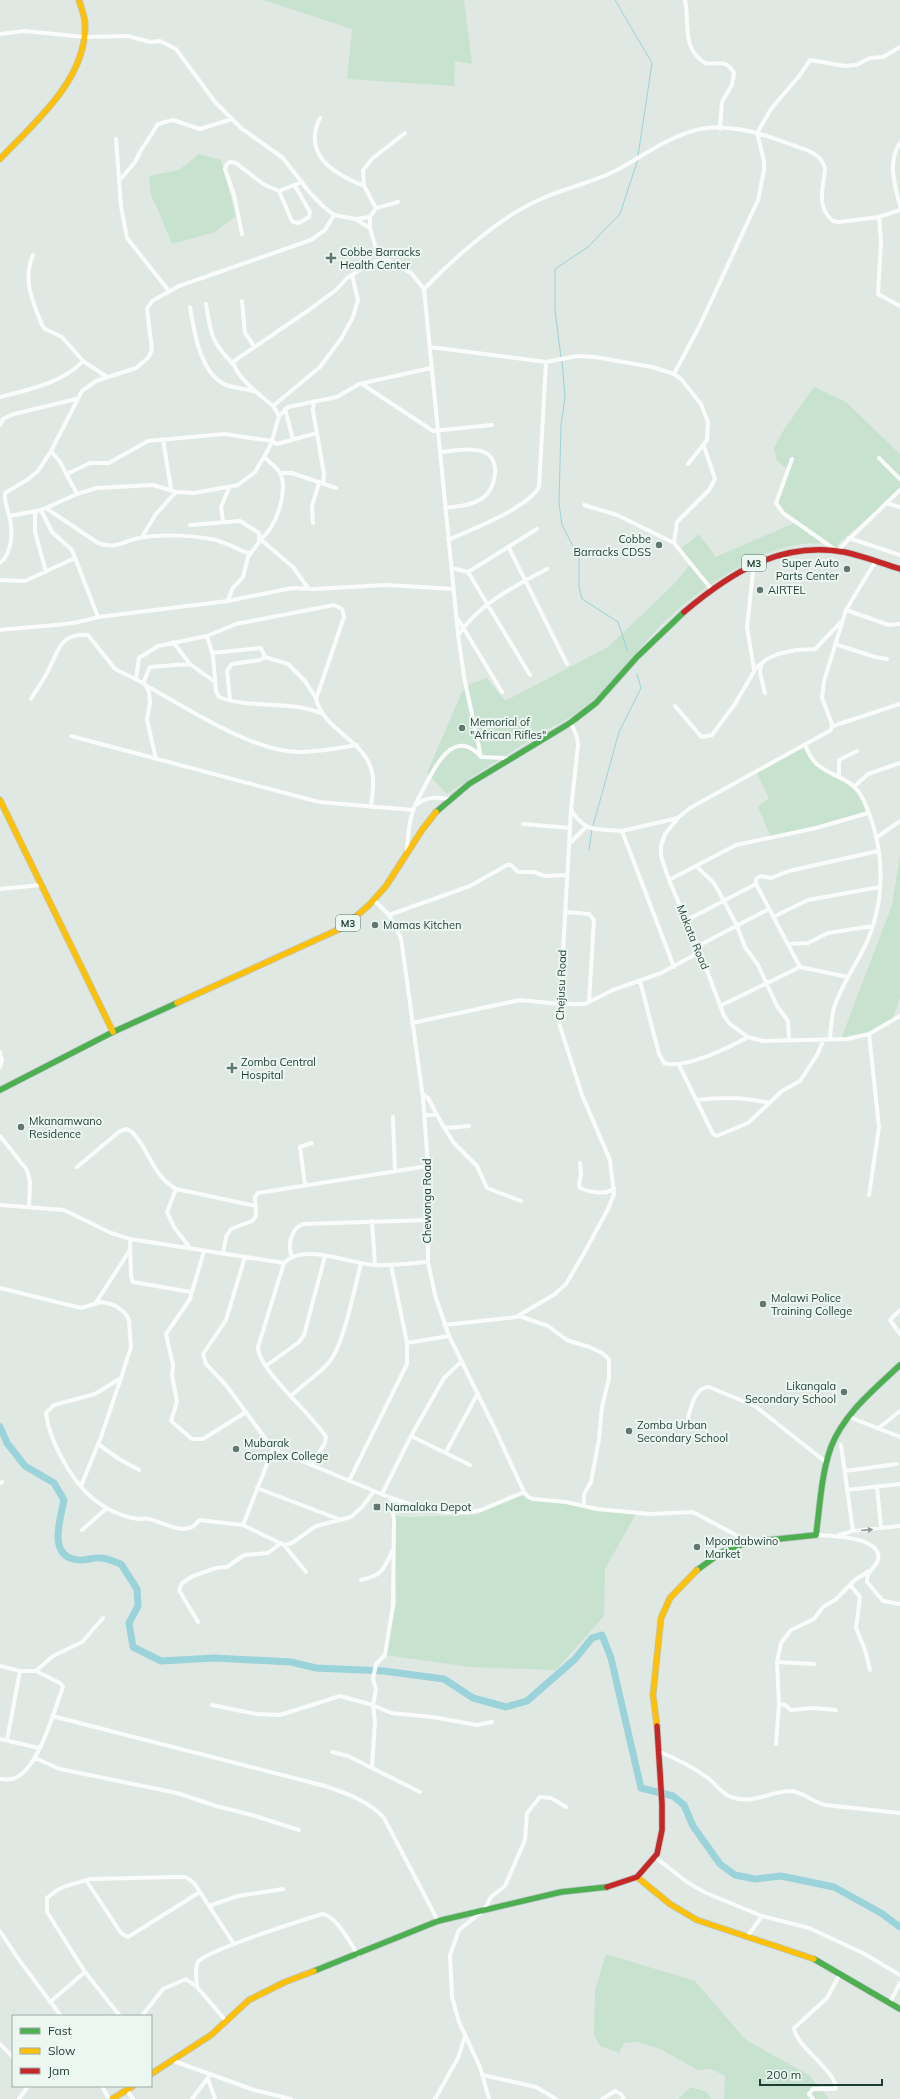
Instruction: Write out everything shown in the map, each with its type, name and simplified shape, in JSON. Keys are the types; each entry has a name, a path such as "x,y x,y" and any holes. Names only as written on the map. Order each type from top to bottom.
{"main road":[{"path":"0,159 69,80 81,56 84,36 82,12 79,0"},
{"name":"M3","path":"0,1090 113,1032 332,933 356,917 374,900 391,879 425,824 450,799 471,782 571,723 604,698 637,657 683,612 712,590 754,563 768,557 798,550 838,551 900,569"},
{"path":"0,800 113,1032"},
{"path":"152,2073 211,2035 249,2000 264,1991 358,1955 438,1921 561,1892 607,1887 637,1877 655,1857 660,1845 662,1804 660,1752 653,1695 663,1611 672,1593 695,1571 722,1552 749,1542 816,1535 827,1463 836,1435 849,1417 900,1365"},
{"path":"637,1877 670,1904 696,1920 747,1938 805,1955 900,2009"},
{"path":"112,2099 132,2087"}],"street":[{"path":"685,0 688,13 687,38 691,47 705,63 722,62 729,66 734,73 732,85 722,102 720,129"},
{"path":"0,34 25,31 84,36 128,36 150,42 160,41 170,45 176,49 215,102 254,138 284,158 302,182 324,207 334,215 355,219 370,228"},
{"path":"674,374 700,325 758,200 764,170 757,132 771,109 800,75 809,60 845,66 856,65 870,58 883,57 900,47"},
{"path":"320,118 315,127 314,142 318,153 338,174 364,186"},
{"path":"119,181 135,162 158,124 173,120 200,129 232,119"},
{"path":"424,289 444,268 500,223 540,199 613,172 669,141 702,129 757,132 813,153 821,158 826,168 821,190 822,203 824,210 832,221 839,222 879,217 900,210"},
{"path":"376,208 364,186 363,170 365,165 405,133"},
{"path":"116,139 121,206 127,238 169,291"},
{"path":"900,143 894,162 893,176 900,206"},
{"path":"242,234 234,195 225,169 226,164 230,162 236,163 253,178 279,191 293,222 299,223 309,217 310,212 295,186"},
{"path":"279,191 302,182"},
{"path":"398,202 376,208 370,216 370,228 376,249 381,257 386,258 411,273 424,289 458,634 464,677 481,757"},
{"path":"0,563 6,557 9,548 11,531 10,516 4,497 5,493 27,480 38,471 51,451 76,400 89,384 136,368 143,364 151,354 147,309 152,301 169,291 311,240 325,230 334,215"},
{"path":"355,219 370,216"},
{"path":"879,217 881,242 878,294 900,306"},
{"path":"33,255 30,263 28,291 42,325 45,329 62,337 83,361 107,378"},
{"path":"233,364 236,358 309,310 352,275 386,258"},
{"path":"273,406 320,367 341,339 353,317 358,300 352,275"},
{"path":"242,301 245,333 254,346"},
{"path":"206,304 210,332 217,347 233,364 254,391 273,406 279,416"},
{"path":"190,307 196,340 212,374 227,385 254,391"},
{"path":"430,347 546,362 577,356 595,356 652,367 674,374 702,404 706,413 709,434 704,446 688,464"},
{"path":"0,397 27,390 68,374 75,370 83,361"},
{"path":"448,540 514,508 535,494 539,487 546,362"},
{"path":"10,516 43,509 77,494 96,488 146,485 176,492 204,493 229,488 244,481 255,472 272,441 279,416 286,408 336,397 362,384 431,368"},
{"path":"362,384 429,430 438,431 492,425"},
{"path":"285,397 293,440"},
{"path":"0,425 4,420 14,414 76,400"},
{"path":"313,523 312,506 324,474 313,411 314,401"},
{"path":"67,474 90,463 105,464 143,443 224,434 272,441 277,444 317,433"},
{"path":"163,440 171,490"},
{"path":"674,543 677,522 709,490 715,479 704,446"},
{"path":"440,452 476,450 486,453 492,458 494,466 495,480 489,492 483,499 471,504 445,508"},
{"path":"51,451 67,474 77,494"},
{"path":"228,601 232,589 241,580 246,561 250,554 260,539 271,530 278,514 282,495 282,478 280,472 264,458"},
{"path":"879,458 900,479"},
{"path":"792,459 776,503 783,513 838,551 849,538 900,490"},
{"path":"280,472 292,473 336,488"},
{"path":"223,521 221,506 229,488"},
{"path":"142,537 156,514 176,492"},
{"path":"886,503 900,507"},
{"path":"584,505 617,515 674,543 712,590"},
{"path":"43,509 98,543 107,546 114,546 142,537 188,536 216,540 250,554"},
{"path":"43,509 52,532 68,546 76,558 98,616"},
{"path":"35,511 35,532 46,572"},
{"path":"190,525 240,520 256,529 259,533 260,539 293,567 308,588"},
{"path":"451,568 468,572 538,529"},
{"path":"849,538 900,555"},
{"path":"509,548 567,664"},
{"path":"0,580 25,581 76,558"},
{"path":"875,562 846,610 824,681 822,694 833,726 900,704"},
{"path":"754,563 747,627 755,669"},
{"path":"458,634 463,627 487,604 547,569"},
{"path":"468,572 530,675"},
{"path":"0,630 60,625 84,621 98,616 228,601 262,595 282,589 391,585 404,587 454,588"},
{"path":"136,679 137,663 142,655 158,646 207,636 236,624 334,605 342,609 344,617 316,699"},
{"path":"846,610 889,625 900,624"},
{"path":"457,617 502,692"},
{"path":"675,706 702,737 712,735 736,704 755,669 761,663 787,651 815,649 842,620"},
{"path":"31,699 49,670 59,646 64,640 77,635 90,636 115,669 136,679 230,732 286,751 309,752 357,745"},
{"path":"207,636 212,653 217,696 252,704 308,707 323,714 357,745 372,771 373,783 371,807"},
{"path":"173,642 190,664 215,682"},
{"path":"835,644 875,657 887,659"},
{"path":"212,653 260,648 265,657 288,664 305,681 323,714"},
{"path":"230,700 227,671 232,664 260,660 265,657"},
{"path":"761,663 760,671 765,693"},
{"path":"144,684 150,667 190,664"},
{"path":"755,669 760,671"},
{"path":"144,684 149,692 150,702 147,720 156,758"},
{"name":"Chejusu Road","path":"519,1316 563,1288 583,1256 608,1209 614,1187 607,1149 582,1095 560,1027 559,1004 571,810 578,745 577,737 571,723"},
{"name":"Makata Road","path":"833,726 826,734 695,805 679,817 665,834 661,846 661,856 669,880 698,946 720,1006 730,1024 748,1037 763,1042 830,1038 847,1039 869,1034 900,1016"},
{"path":"71,736 320,802 413,810"},
{"path":"407,851 408,831 413,810 438,761 447,752 464,745 473,748 481,757 501,759 512,757"},
{"path":"805,745 814,762 855,786 868,813 876,838 881,864 880,887 873,926 835,1006 830,1038"},
{"path":"839,777 839,760 856,751"},
{"path":"855,786 868,774 900,763"},
{"path":"416,804 427,797 435,796 450,799"},
{"path":"571,810 580,823 586,827 622,831 679,817"},
{"path":"669,880 736,845 809,829 868,813"},
{"path":"876,838 900,821"},
{"path":"523,824 570,828"},
{"path":"569,844 586,827"},
{"path":"622,831 674,967"},
{"path":"800,967 756,884 756,879 760,876 773,877 789,871 878,851"},
{"path":"389,915 465,888 510,864 517,872 534,872 546,876 567,875"},
{"path":"696,866 713,882 724,901 737,926 745,947 758,965 779,1009 788,1021 789,1040"},
{"path":"687,920 756,884"},
{"path":"0,889 41,885"},
{"path":"773,917 808,900 880,887"},
{"name":"Chewonga Road","path":"374,900 389,915 401,938 424,1115 428,1166 428,1262 444,1325 478,1393 524,1492"},
{"path":"698,946 769,909"},
{"path":"565,912 589,914 594,920 590,1002"},
{"path":"789,944 808,943 828,933 873,926"},
{"path":"412,1023 514,1000 580,1005 590,1002 613,990 674,967 700,952"},
{"path":"720,1006 800,967 848,977"},
{"path":"640,981 659,1054 664,1062 679,1065 729,1047 748,1037"},
{"path":"869,1034 879,1127 869,1195"},
{"path":"679,1065 713,1134 717,1136 748,1123 769,1103 804,1076 817,1055 824,1039"},
{"path":"0,1052 2,1061 0,1067"},
{"path":"422,1092 428,1098 436,1115 454,1143 477,1166 487,1188 520,1202"},
{"path":"697,1100 713,1098 755,1100 769,1103"},
{"path":"424,1115 436,1115"},
{"path":"393,1117 395,1171"},
{"path":"443,1126 447,1128 469,1126"},
{"path":"77,1167 120,1130 127,1129 135,1135 160,1176 166,1183 176,1189 256,1206"},
{"path":"0,1136 27,1170 30,1182 29,1207"},
{"path":"305,1185 300,1147 312,1143"},
{"path":"580,1163 580,1188 607,1192 614,1187"},
{"path":"223,1253 228,1232 231,1228 252,1221 256,1216 255,1197 258,1193 428,1166"},
{"path":"176,1189 167,1212 170,1221 190,1249"},
{"path":"0,1205 64,1210 111,1232 130,1239 284,1263"},
{"path":"292,1256 290,1241 296,1229 303,1224 428,1220"},
{"path":"372,1222 374,1265"},
{"path":"130,1239 131,1276 133,1282 192,1292"},
{"path":"95,1304 130,1250"},
{"path":"204,1251 192,1292 185,1308 166,1334 173,1365 172,1374 176,1402 171,1422 192,1438 202,1439 246,1412"},
{"path":"311,1464 325,1443 326,1437 266,1366 260,1358 258,1347 284,1263 292,1256 304,1254 325,1256 374,1265 428,1262"},
{"path":"266,1366 299,1342 304,1335 325,1256"},
{"path":"245,1257 226,1320 203,1354 206,1364 226,1386 273,1449 391,1498 424,1509 460,1513 481,1510 524,1492 528,1497 650,1514 693,1512 749,1542"},
{"path":"291,1396 303,1385 314,1378 333,1356 347,1318 361,1263"},
{"path":"349,1481 403,1373 408,1354 391,1265"},
{"path":"0,1288 71,1306 88,1307 95,1304 107,1303 116,1306 125,1313 129,1320 131,1347 98,1444 81,1486"},
{"path":"900,1310 890,1320 900,1334"},
{"path":"444,1325 519,1316 548,1326 567,1340 607,1356 609,1359 609,1378 602,1407 600,1438 591,1482 584,1494 584,1506"},
{"path":"407,1343 449,1336"},
{"path":"382,1494 411,1436 444,1378 462,1361"},
{"path":"121,1378 95,1394 54,1405 46,1413 56,1447 81,1486 90,1496 107,1508 126,1516 148,1519 174,1528 191,1528 199,1520 243,1525 283,1544 306,1572"},
{"path":"686,1425 697,1393 704,1388 709,1387 755,1406 827,1463"},
{"path":"446,1452 478,1393"},
{"path":"879,1428 900,1411"},
{"path":"849,1417 900,1437"},
{"path":"411,1436 470,1465"},
{"path":"98,1444 138,1470"},
{"path":"842,1445 853,1531"},
{"path":"243,1525 273,1449"},
{"path":"845,1471 897,1464"},
{"path":"847,1490 900,1484"},
{"path":"877,1486 881,1528"},
{"path":"257,1488 342,1521"},
{"path":"198,1622 179,1590 179,1586 182,1583 193,1576 227,1567 244,1555 268,1553 283,1544 292,1543 316,1526 342,1521 357,1512 374,1491"},
{"path":"372,1767 375,1721 373,1705 376,1688 373,1679 375,1667 385,1655 392,1615 394,1548 391,1498"},
{"path":"82,1530 107,1508"},
{"path":"835,1536 853,1531 900,1526"},
{"path":"776,1744 779,1704 778,1662 781,1643 790,1632 814,1619 823,1607 835,1600 869,1571 878,1560 878,1554 874,1547 867,1543 835,1536 816,1535"},
{"path":"361,1580 372,1577 385,1568 394,1548"},
{"path":"869,1571 867,1582 882,1601 900,1604"},
{"path":"851,1586 860,1597 856,1628 865,1650 870,1670"},
{"path":"36,1671 52,1656 82,1642 103,1618"},
{"path":"778,1662 814,1664"},
{"path":"0,1666 20,1672 36,1671 60,1683 63,1687 35,1758 26,1770 18,1777 12,1780 0,1779"},
{"path":"7,1740 20,1672"},
{"path":"212,1705 272,1716 293,1712 340,1696 373,1705 391,1713 460,1721 477,1725 492,1722"},
{"path":"779,1704 785,1705 790,1710 813,1708 836,1710"},
{"path":"52,1716 325,1786 361,1800 378,1811 384,1818 438,1921"},
{"path":"0,1739 39,1748"},
{"path":"332,1752 348,1756 420,1792"},
{"path":"660,1752 688,1764 710,1779 725,1795 736,1799 759,1799 790,1791 802,1794 819,1804 900,1813"},
{"path":"35,1758 60,1769 177,1793 299,1830"},
{"path":"490,2099 483,2075 465,2036 452,1997 450,1955 459,1930 484,1910 491,1897 505,1886 525,1840 526,1816 536,1801 540,1797 546,1797 566,1807"},
{"path":"655,1857 687,1882 714,1896 762,1916 790,1923 822,1934 863,1952 900,1975"},
{"path":"119,2015 85,1972 46,1906 47,1898 57,1890 86,1880 164,1876 186,1878 192,1880 234,1944"},
{"path":"86,1880 121,1933 128,1937 200,1892"},
{"path":"210,1906 238,1896 283,1889"},
{"path":"197,1987 197,1966 200,1961 234,1944 326,1914 335,1922 358,1955"},
{"path":"747,1938 762,1916"},
{"path":"0,1931 17,1957 60,2015"},
{"path":"50,2002 85,1972"},
{"path":"813,2099 809,2094 813,2089 832,2090 836,2089 836,2086 832,2077 798,2039 794,2028 827,1998 840,1974"},
{"path":"143,2015 160,1993 167,1987 186,1980 197,1987 226,2021"},
{"path":"890,2002 900,1983"},
{"path":"435,2099 458,2058 465,2036"},
{"path":"0,2044 12,2055"},
{"path":"171,2060 209,2077 291,2099"},
{"path":"483,2075 536,2087 556,2099"},
{"path":"192,2099 198,2089 209,2077"},
{"path":"209,2077 215,2099"},
{"path":"19,2099 27,2087"},
{"path":"103,2087 109,2099"},
{"path":"127,2090 132,2099"},
{"path":"602,2099 615,2091 621,2094 624,2099"}],"green space":[{"path":"263,0 464,0 472,64 455,61 454,86 347,79 352,29"},
{"path":"199,154 221,160 236,216 215,232 172,244 151,196 149,176 179,170"},
{"path":"814,387 846,402 900,454 900,490 838,544 837,551 830,546 820,543 801,544 763,555 724,575 672,614 650,637 607,688 583,710 541,733 447,794 427,773 462,692 470,684 487,678 505,701 608,647 674,584 690,564 679,550 699,534 716,557 794,523 776,503 789,470 777,461 774,448 783,431"},
{"path":"805,745 814,762 855,786 868,813 816,828 771,837 758,807 769,798 756,771"},
{"path":"900,855 900,998 892,1021 869,1034 841,1039 892,905"},
{"path":"521,1496 636,1514 605,1569 604,1616 556,1670 470,1667 385,1655 397,1601 391,1515 407,1517 475,1515"},
{"path":"606,1954 695,1981 746,2040 809,2075 829,2099 724,2099 725,2076 711,2069 698,2070 660,2049 637,2042 624,2043 619,2053 600,2046 594,2035 595,1990"},
{"path":"691,2087 706,2092 712,2099 678,2099"}],"waterway":[{"path":"615,0 652,63 638,156"},
{"path":"561,358 555,310 555,269 588,247 620,214 638,159"},
{"path":"562,361 565,397 561,425 559,503 562,525 579,558 579,586 582,599 618,622 627,650"},
{"path":"593,826 619,732 641,688 637,674"},
{"path":"589,850 592,829"},
{"path":"0,1427 7,1443 25,1466 54,1483 64,1500 58,1537 59,1545 63,1553 69,1558 79,1560 103,1558 121,1564 137,1589 138,1606 129,1623 133,1647 161,1661 215,1658 291,1662 316,1668 384,1671 444,1679 473,1698 506,1707 527,1701 575,1659 592,1638 602,1635 611,1658 641,1788 673,1796 684,1805 693,1826 720,1864 735,1875 755,1879 781,1876 834,1887 881,1913 900,1927"}],"traffic: fast":[{"path":"436,812 469,784 570,723 596,703 637,657 684,612"},
{"path":"0,1090 113,1032 177,1003"},
{"path":"697,1570 722,1552 749,1542 816,1535 821,1491 831,1447 844,1423 852,1412 900,1365"},
{"path":"314,1971 438,1921 561,1892 607,1887"},
{"path":"814,1959 900,2009"}],"traffic: slow":[{"path":"0,159 43,115 68,81 77,63 83,44 85,24 84,15 79,0"},
{"path":"0,800 113,1032"},
{"path":"177,1003 344,927 369,905 386,886 422,830 436,812"},
{"path":"657,1726 653,1695 661,1618 670,1598 697,1570"},
{"path":"637,1877 670,1904 697,1920 814,1959"},
{"path":"152,2073 211,2035 249,2000 285,1982 314,1971"},
{"path":"112,2099 131,2087"}],"traffic: jam":[{"path":"684,612 701,598 738,573 757,563 798,551 821,550 844,552 900,569"},
{"path":"607,1887 637,1877 657,1854 662,1830 662,1804 657,1726"}],"place":[{"name":"Cobbe Barracks Health Center","path":"331,258"},
{"name":"Cobbe Barracks CDSS","path":"659,545"},
{"name":"Super Auto Parts Center","path":"847,569"},
{"name":"AIRTEL","path":"760,590"},
{"name":"Memorial of \"African Rifles\"","path":"462,728"},
{"name":"Mamas Kitchen","path":"375,925"},
{"name":"Zomba Central Hospital","path":"232,1068"},
{"name":"Mkanamwano Residence","path":"21,1127"},
{"name":"Malawi Police Training College","path":"763,1304"},
{"name":"Likangala Secondary School","path":"844,1392"},
{"name":"Zomba Urban Secondary School","path":"629,1431"},
{"name":"Mubarak Complex College","path":"236,1449"},
{"name":"Namalaka Depot","path":"377,1507"},
{"name":"Mpondabwino Market","path":"697,1547"}]}
